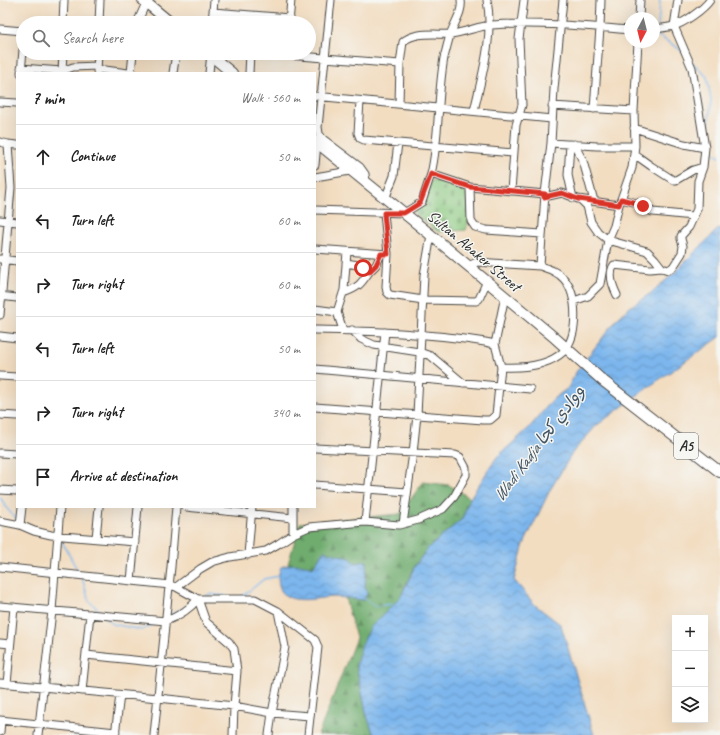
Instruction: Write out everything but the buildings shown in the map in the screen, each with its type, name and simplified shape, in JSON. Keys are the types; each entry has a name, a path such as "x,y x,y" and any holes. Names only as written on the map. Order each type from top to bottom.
{"highway":[{"path":"144,1 162,16"},
{"path":"217,60 231,72"},
{"name":"Sultan Abaker Street","path":"316,142 487,281 602,380 720,472"}],"street":[{"path":"63,16 64,0"},
{"path":"99,16 100,0"},
{"path":"213,16 214,0"},
{"path":"289,16 291,0"},
{"path":"330,0 324,58 318,96 319,134 329,144 360,167 365,174 366,183"},
{"path":"316,210 404,213 422,202 431,174 436,146 444,59 450,34 461,10 461,0"},
{"path":"474,111 483,74 490,25 487,0"},
{"path":"511,191 513,154 518,116 522,102 519,38 524,0"},
{"path":"540,266 544,196 551,143 552,106 559,26 563,0"},
{"path":"594,109 601,0"},
{"path":"639,12 640,0"},
{"path":"617,295 614,290 611,269 614,265 650,269 662,268 670,270 675,265 683,250 681,236 690,227 697,208 698,181 703,167 705,148 692,68 674,26 678,0"},
{"path":"660,28 674,26 698,12 710,0"},
{"path":"139,16 144,1"},
{"path":"213,12 235,16"},
{"path":"399,104 400,64 403,42 405,40 427,33 450,34 490,25 520,24 624,30"},
{"path":"0,29 16,30"},
{"path":"574,301 588,296 600,284 608,240 614,226 620,202 632,168 635,146 634,111 638,48"},
{"path":"316,57 400,64"},
{"path":"22,60 21,71 62,71 73,67 120,72"},
{"path":"62,71 63,60"},
{"path":"131,72 132,60"},
{"path":"172,72 175,60"},
{"path":"209,72 210,60"},
{"path":"249,72 250,60"},
{"path":"318,96 552,119"},
{"path":"360,101 358,133 360,138 371,141 513,154"},
{"path":"0,102 16,103"},
{"path":"552,106 634,111"},
{"path":"634,128 684,144 705,148"},
{"path":"0,142 16,145"},
{"path":"385,199 394,176 398,143"},
{"path":"551,143 621,147 635,146"},
{"path":"0,315 4,221 14,187 8,144"},
{"path":"572,144 568,175 573,198"},
{"path":"572,144 583,161 594,201"},
{"path":"634,154 673,180 676,180 693,170 703,167"},
{"path":"316,177 350,171"},
{"path":"431,174 470,187 544,196 562,193 581,200 641,204 653,212 693,216"},
{"path":"470,187 471,221 475,227 486,230 542,234"},
{"path":"581,200 587,206 591,222 598,232 608,240 647,251 662,268"},
{"path":"384,213 386,287 387,292 390,295 423,300 476,301 480,297 487,281"},
{"path":"4,221 16,222"},
{"path":"403,524 417,415 420,379 420,335 426,260 431,235"},
{"path":"316,249 384,254"},
{"path":"343,330 337,312 343,293 347,252"},
{"path":"343,293 353,290 361,285 369,272 384,254"},
{"path":"2,259 16,261"},
{"path":"468,266 477,262 540,266 550,269 558,273 565,280 574,301 575,325 566,348 558,356 537,365 514,368 502,367"},
{"path":"346,263 358,265 369,272"},
{"path":"1,296 16,298"},
{"path":"316,407 490,420 496,415 502,367 495,344 504,296"},
{"path":"316,309 337,312"},
{"path":"316,330 385,332 495,344"},
{"path":"352,330 365,342 384,347 419,352 434,358 463,383"},
{"path":"366,522 385,332"},
{"path":"0,336 16,338"},
{"path":"316,369 530,389"},
{"path":"0,376 16,377"},
{"path":"0,415 16,416"},
{"path":"173,586 212,562 230,557 266,551 293,534 309,527 366,522 399,525 418,520 443,509 454,498 466,475 466,468 460,457 455,455 316,448"},
{"path":"0,453 16,454"},
{"path":"316,485 407,492"},
{"path":"0,490 16,491"},
{"path":"20,525 22,508"},
{"path":"38,735 52,611 60,508"},
{"path":"96,538 99,508"},
{"path":"131,581 138,508"},
{"path":"154,735 166,621 173,586 176,508"},
{"path":"208,508 252,510 293,518"},
{"path":"293,508 293,534"},
{"path":"248,555 252,510"},
{"path":"0,521 20,525 44,534 135,542"},
{"path":"0,567 173,586 198,599 255,599 278,610 315,640 318,647 308,735"},
{"path":"0,606 166,621 191,608 198,599"},
{"path":"198,599 206,622 229,642 234,649 238,671 234,706 233,735"},
{"path":"14,607 10,644 3,683 234,706 272,713 310,716"},
{"path":"269,735 272,713 286,647 278,610"},
{"path":"82,691 90,614"},
{"path":"0,643 10,644"},
{"path":"86,655 238,671"},
{"path":"0,732 1,721 39,724 78,732 115,734 120,695"}],"green space":[{"path":"433,180 457,184 465,188 469,209 469,220 466,230 438,232 414,213 431,181"},
{"path":"423,482 449,485 470,498 462,519 428,548 415,566 400,598 371,627 356,665 367,716 374,735 318,735 356,638 345,598 363,600 367,594 365,585 367,561 355,563 350,558 324,551 313,567 288,564 300,523 400,514"}],"water":[{"name":"Wadi Kadja ووادي كجا","path":"720,227 720,337 596,426 573,452 550,490 524,544 514,580 535,605 561,625 594,735 374,735 367,716 356,665 362,644 371,627 400,598 415,566 428,548 462,519 470,498 497,457 529,428 554,398 568,388 576,372 617,319 630,307 651,293 673,274"},
{"path":"324,551 350,558 355,563 367,561 365,585 367,594 363,600 332,597 303,600 295,599 283,594 278,580 281,567 297,564 313,567"}],"waterway":[{"path":"659,0 659,12"},
{"path":"660,37 682,52"},
{"path":"693,63 707,77 711,100 708,130 709,150 720,157"},
{"path":"0,497 8,510 17,519"},
{"path":"60,538 79,573"},
{"path":"243,596 264,579 279,576"},
{"path":"82,578 89,601 101,612"},
{"path":"206,596 210,594 226,596"},
{"path":"363,598 375,606 393,604"},
{"path":"169,616 184,608"},
{"path":"106,618 113,624 142,630 155,623"}],"route":[{"path":"363,268 369,272 376,265 381,254 388,254 384,213 404,213 420,203 423,199 431,174 470,187 545,194 544,197 562,193 573,198 619,205 621,199 641,204 643,206"}]}
